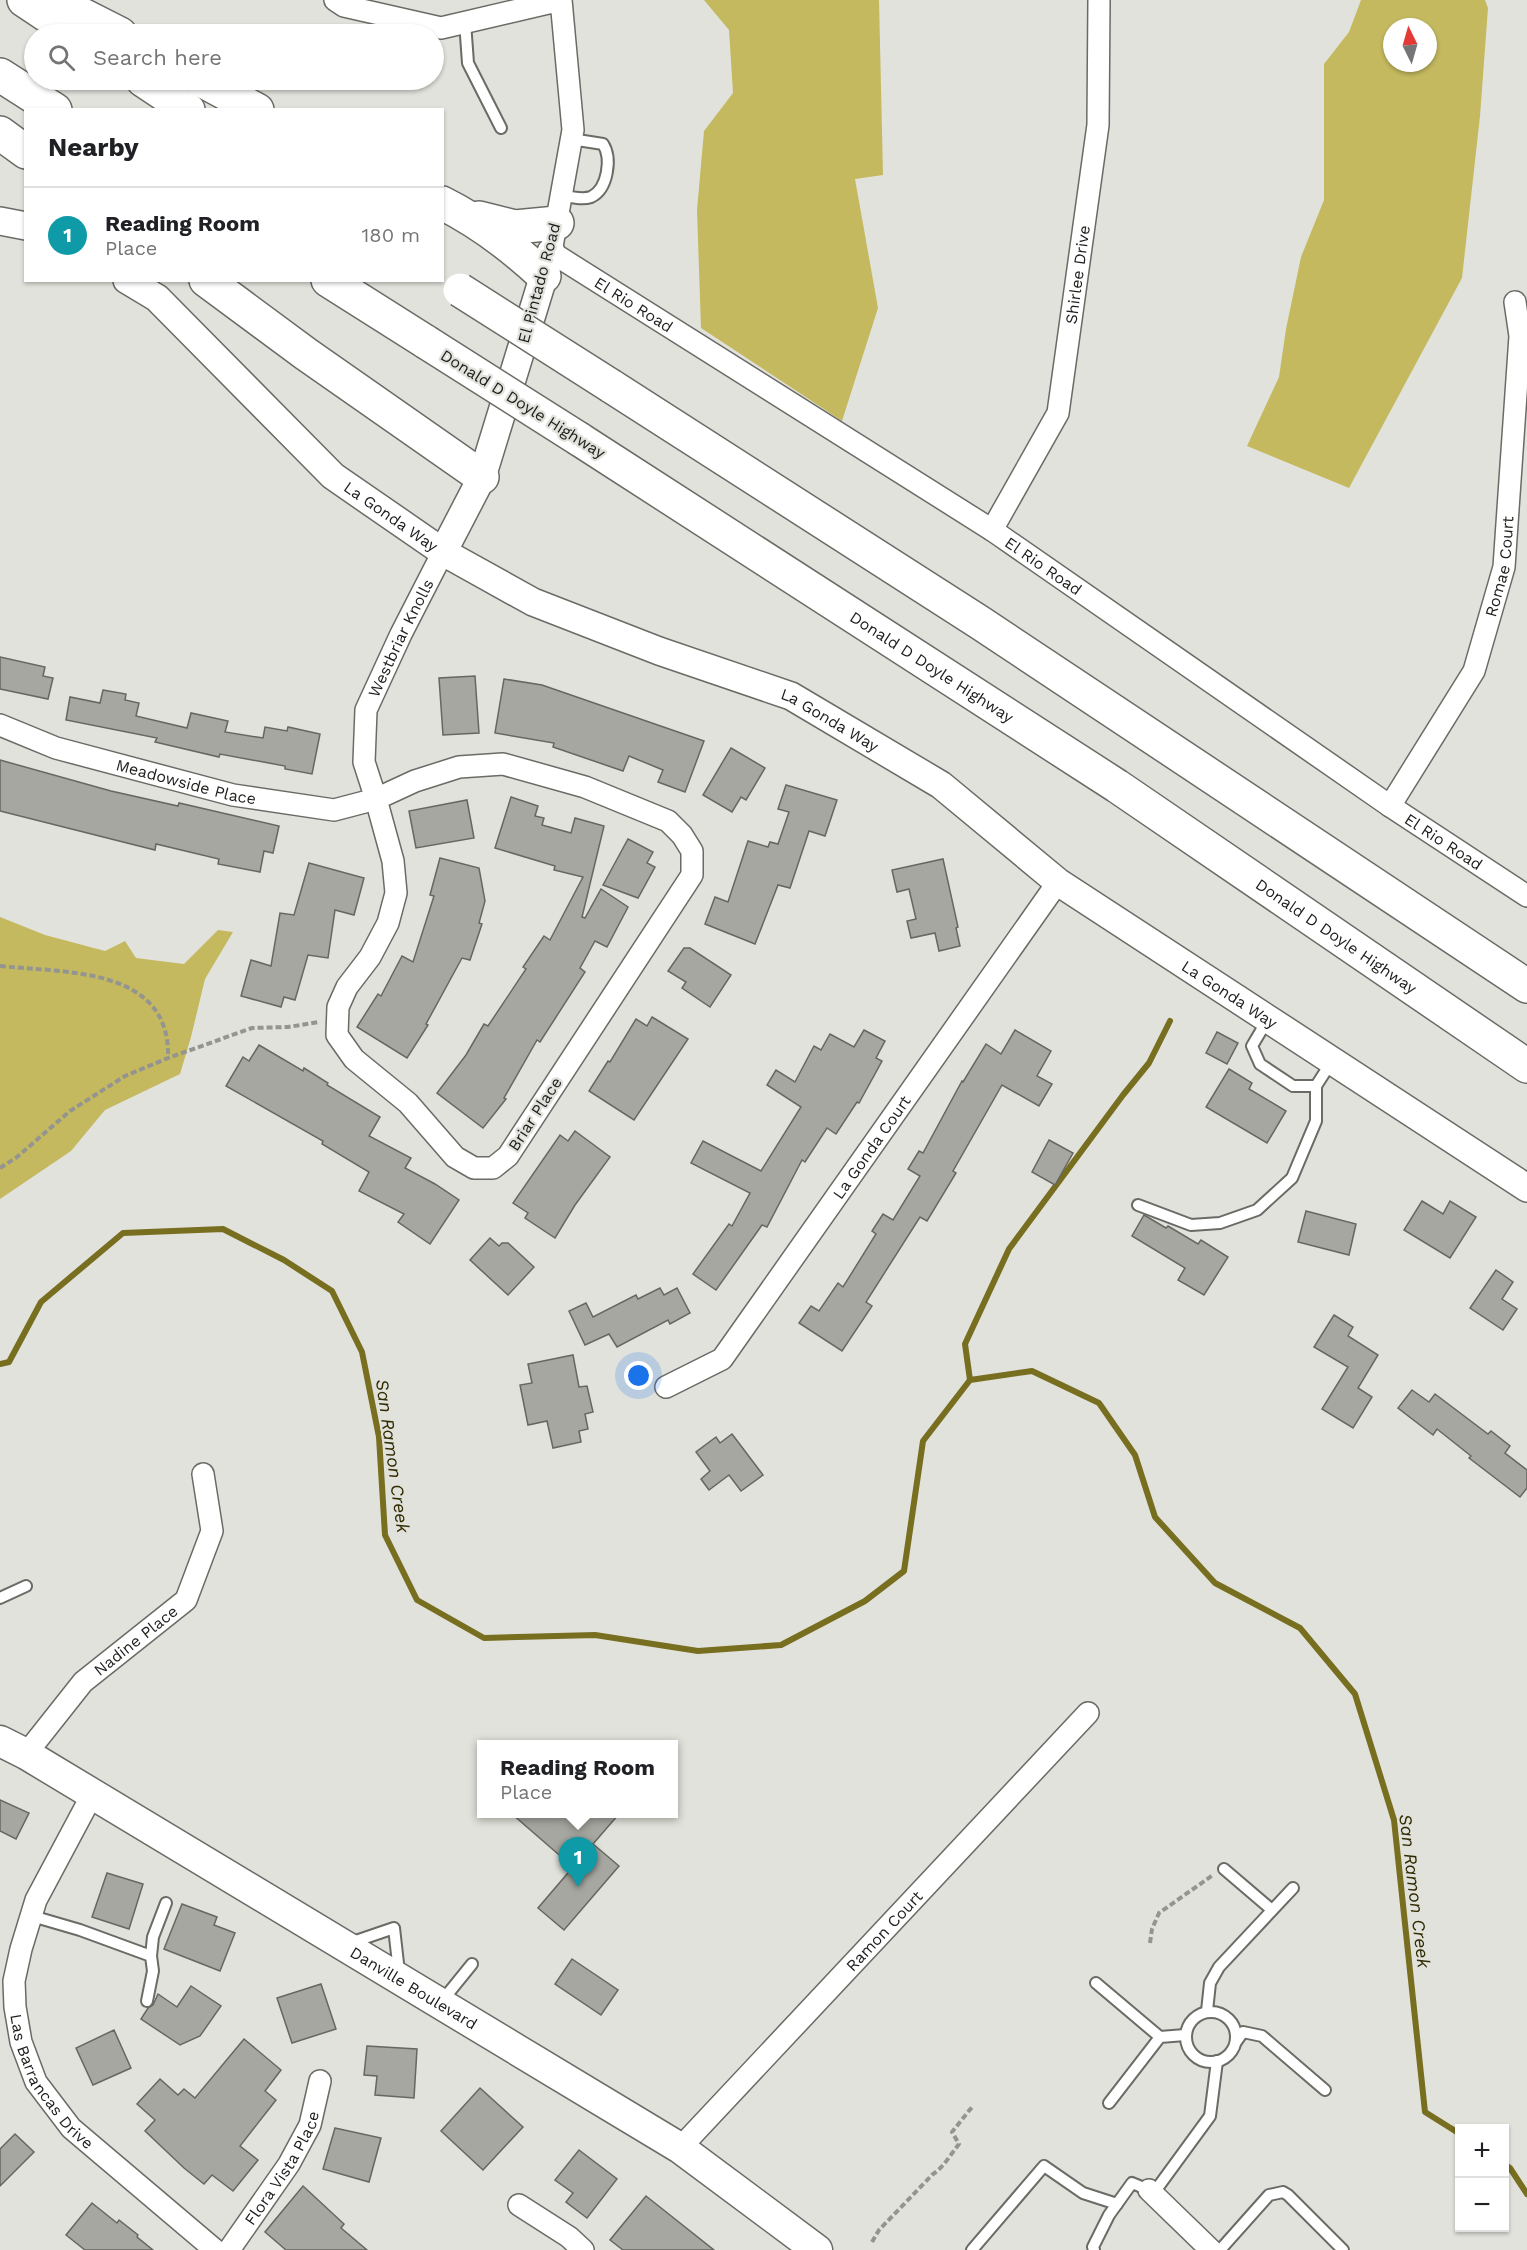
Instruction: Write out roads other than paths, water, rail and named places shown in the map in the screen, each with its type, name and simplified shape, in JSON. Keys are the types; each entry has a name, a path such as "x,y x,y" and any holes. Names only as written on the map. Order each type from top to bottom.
{"highway":[{"path":"24,0 60,24"},
{"path":"53,0 100,24"},
{"path":"0,75 52,108"},
{"path":"158,90 185,108"},
{"path":"219,90 252,108"},
{"path":"0,133 24,151"},
{"path":"454,208 553,236"},
{"path":"454,208 518,252 553,236"},
{"path":"209,282 306,354 482,477"},
{"name":"Donald D Doyle Highway","path":"331,282 1117,786 1527,1066"},
{"path":"451,284 979,622 1527,986"}],"main road":[{"name":"Danville Boulevard","path":"0,1741 27,1754 680,2148 818,2250"}],"street":[{"path":"335,0 344,6 423,24"},
{"path":"444,27 561,0"},
{"name":"El Pintado Road","path":"443,552 482,477 553,236 573,130 561,0"},
{"name":"Shirlee Drive","path":"992,530 1058,413 1098,125 1099,0"},
{"path":"0,221 24,226"},
{"name":"El Rio Road","path":"553,236 992,530 1390,806 1527,896"},
{"name":"La Gonda Way","path":"130,282 157,298 333,476 443,552 533,602 659,651 791,696 941,784 1058,882 1527,1188"},
{"name":"Romae Court","path":"1390,806 1474,671 1504,567 1520,336 1515,302"},
{"name":"Westbriar Knolls","path":"376,799 364,762 366,710 401,634 443,552"},
{"name":"Meadowside Place","path":"0,725 56,748 233,795 334,810 376,799"},
{"name":"Briar Place","path":"503,764 585,788 668,821 682,835 692,851 692,876 508,1156 493,1168 474,1168 455,1157 408,1103 354,1059 337,1035 338,1007 347,987 370,957 388,923 396,893 393,861 376,799 415,781 459,767 503,764"},
{"name":"La Gonda Court","path":"666,1387 722,1359 1058,882"},
{"name":"Nadine Place","path":"27,1754 83,1682 186,1600 212,1532 203,1474"},
{"name":"Ramon Court","path":"680,2148 1088,1713"},
{"name":"Las Barrancas Drive","path":"92,1795 36,1900 14,1981 15,2007 21,2042 36,2082 71,2128 215,2250"},
{"name":"Flora Vista Place","path":"229,2250 289,2164 310,2125 320,2081"},
{"path":"1151,2192 1211,2250"},
{"path":"519,2205 569,2237 584,2250"}],"lane":[{"path":"465,22 468,63 501,128"},
{"path":"553,236 584,198 599,191 604,181 607,158 603,144 571,139"},
{"path":"1268,1018 1252,1046 1260,1064 1293,1086 1316,1086"},
{"path":"1138,1205 1191,1225 1220,1223 1257,1210 1292,1178 1316,1121 1316,1086 1333,1061"},
{"path":"0,1598 26,1586"},
{"path":"1224,1869 1272,1910"},
{"path":"1207,2011 1210,1983 1219,1967 1293,1888"},
{"path":"147,2001 153,1971 151,1956 153,1937 166,1903"},
{"path":"32,1916 80,1930 151,1956"},
{"path":"344,1945 394,1928 399,1978"},
{"path":"440,2004 472,1964"},
{"path":"1096,1983 1160,2037 1185,2035"},
{"path":"1236,2042 1237,2034 1229,2019 1215,2011 1207,2011 1192,2019 1185,2035 1186,2043 1194,2056 1201,2060 1217,2061 1230,2054 1243,2032 1262,2036 1325,2090"},
{"path":"1109,2103 1160,2037"},
{"path":"1094,2250 1093,2247 1101,2231 1132,2183 1151,2192 1210,2116 1217,2061"},
{"path":"972,2250 1044,2166 1083,2193 1117,2204"},
{"path":"1220,2250 1269,2194 1278,2192 1288,2195 1343,2250"}],"waterway":[{"path":"970,1380 965,1344 1009,1249 1149,1063 1170,1021"},
{"name":"San Ramon Creek","path":"0,1364 9,1362 41,1302 123,1233 223,1229 284,1260 332,1291 362,1352 379,1437 385,1535 417,1600 484,1638 595,1635 698,1651 781,1645 865,1601 904,1571 923,1441 970,1380 1032,1371 1099,1403 1135,1455 1155,1517 1215,1583 1300,1628 1355,1694 1394,1820 1425,2112 1455,2131"},
{"name":"San Ramon Creek","path":"1509,2167 1527,2194"}],"place":[{"name":"Reading Room","path":"578,1887"}]}
